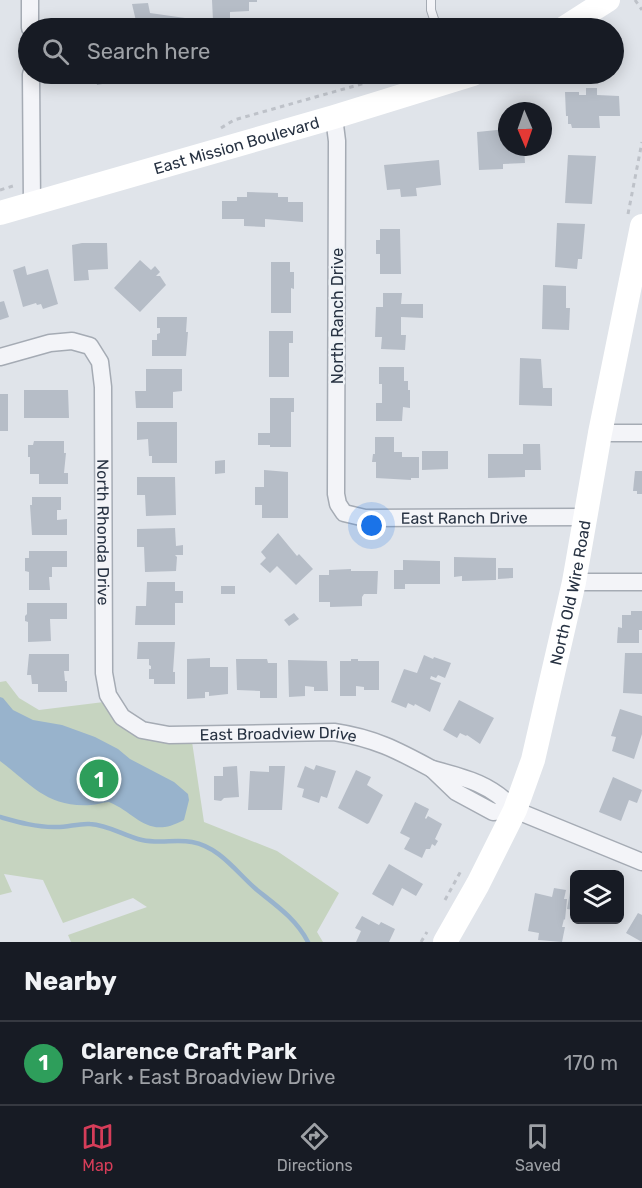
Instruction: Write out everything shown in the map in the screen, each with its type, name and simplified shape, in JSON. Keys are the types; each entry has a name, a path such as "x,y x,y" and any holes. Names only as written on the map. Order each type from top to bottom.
{"street":[{"path":"30,0 30,18"},
{"path":"580,18 608,0"},
{"path":"31,84 32,204"},
{"name":"East Mission Boulevard","path":"0,213 334,117 435,84"},
{"name":"North Ranch Drive","path":"334,117 338,141 336,494 338,504 344,513"},
{"name":"North Old Wire Road","path":"439,932 478,884 515,810 533,760 574,582 634,225"},
{"name":"North Rhonda Drive","path":"0,357 50,343 72,341 90,346 100,362 103,387 104,673 108,695 122,717"},
{"path":"600,433 642,433"},
{"name":"East Ranch Drive","path":"344,513 365,518 585,517"},
{"path":"574,582 642,582"},
{"name":"East Broadview Drive","path":"122,717 142,730 169,735 334,732 352,734 390,746 432,770 464,777 501,794 515,810 642,862"}],"lane":[{"path":"431,0 434,18"}],"path":[{"path":"635,0 642,10"},
{"path":"634,225 642,142"},
{"path":"0,190 18,185"},
{"path":"443,903 465,864"},
{"path":"422,942 439,932"}],"green space":[{"path":"6,681 19,698 39,710 112,701 122,717 191,735 204,822 277,851 339,893 317,932 323,942 71,942 68,935 147,907 133,898 63,923 43,880 4,874 12,892 0,895 0,682"}],"water":[{"path":"0,697 13,710 33,720 62,725 95,737 174,782 188,794 189,800 184,820 161,827 152,826 109,802 76,805 63,803 41,793 0,761"}],"building":[{"path":"212,0 257,0 257,2 249,2 249,11 230,12 230,18 213,18"},
{"path":"148,3 150,13 185,18 135,18 132,4"},
{"path":"586,88 597,88 597,95 619,96 620,116 599,116 600,128 572,128 566,116 565,92 579,92 579,95 586,95"},
{"path":"498,130 498,156 525,156 525,163 503,164 503,169 479,170 477,132"},
{"path":"568,155 596,156 592,204 565,203"},
{"path":"439,160 441,185 416,188 417,196 401,197 400,189 387,190 384,165"},
{"path":"247,192 278,193 278,197 288,197 288,202 303,202 303,222 265,219 265,227 244,226 244,219 222,219 222,201 237,201 237,197 247,197"},
{"path":"557,223 585,224 582,259 578,259 577,269 555,267"},
{"path":"380,229 400,229 401,274 380,274 380,254 376,254 376,240 380,240"},
{"path":"107,243 108,269 88,270 89,280 74,281 72,245"},
{"path":"140,260 151,270 155,266 160,272 156,276 160,276 166,285 140,312 114,288"},
{"path":"271,262 290,262 290,272 294,272 294,289 291,288 291,313 271,313"},
{"path":"25,266 27,275 48,269 58,304 43,309 41,304 36,303 23,307 13,270"},
{"path":"543,285 566,286 566,308 570,308 569,330 542,329"},
{"path":"383,293 402,293 401,304 423,304 423,318 401,317 401,335 406,335 405,350 381,349 382,337 375,337 376,307 383,307"},
{"path":"4,301 9,317 0,320 0,302"},
{"path":"157,317 187,317 186,356 152,356 152,340 157,340 157,334 160,333 160,328 157,328"},
{"path":"269,331 293,331 293,343 289,343 289,377 269,377"},
{"path":"520,358 541,359 543,388 552,388 552,406 519,405"},
{"path":"379,367 404,367 404,381 408,381 408,390 410,390 410,408 403,407 402,421 376,421 376,403 382,403"},
{"path":"146,369 182,369 182,391 173,392 173,408 136,408 135,391 146,391"},
{"path":"24,390 68,390 69,418 24,418"},
{"path":"0,394 8,394 8,431 0,431"},
{"path":"270,398 294,398 294,412 291,412 291,447 258,445 258,433 270,433"},
{"path":"137,422 177,422 177,463 152,463 152,456 149,456 148,439 137,440"},
{"path":"375,437 394,437 394,452 402,452 402,457 419,457 419,478 411,478 411,480 376,478 376,462 372,462 373,454 375,454"},
{"path":"34,441 64,441 64,453 66,453 64,473 68,473 68,484 39,484 39,474 30,474 28,445 33,445"},
{"path":"523,444 540,444 541,470 525,470 525,477 488,478 488,454 523,454"},
{"path":"422,451 448,451 448,469 422,470"},
{"path":"225,460 225,473 215,474 215,461"},
{"path":"264,470 288,472 288,518 262,518 262,505 255,505 255,487 264,487"},
{"path":"635,471 642,471 642,494 633,491"},
{"path":"137,477 175,477 176,515 146,516 145,495 137,495"},
{"path":"32,497 61,497 61,510 57,510 57,520 67,519 67,535 32,535 30,505 32,505"},
{"path":"175,528 176,546 183,545 183,555 175,555 177,557 176,571 145,572 144,547 137,547 137,529"},
{"path":"278,533 297,556 299,554 313,569 296,585 277,566 270,573 260,564 266,558 261,552"},
{"path":"29,551 67,551 67,567 52,567 52,577 49,577 50,590 29,590 29,572 25,571 25,558 29,558"},
{"path":"454,557 496,558 496,580 462,581 462,576 454,577"},
{"path":"403,560 440,561 440,584 405,584 405,589 394,589 394,570 403,570"},
{"path":"498,568 513,568 513,578 498,579"},
{"path":"351,569 351,571 378,571 377,594 364,594 362,606 330,607 330,602 319,602 319,575 329,575 329,570"},
{"path":"147,582 175,582 175,591 183,591 183,603 175,603 175,625 135,625 136,606 146,606"},
{"path":"221,586 235,586 235,594 221,594"},
{"path":"27,603 67,603 67,619 50,619 51,641 28,642 28,622 25,621"},
{"path":"631,611 642,611 639,643 617,643 618,627 622,628 622,615 631,615"},
{"path":"294,613 299,619 289,626 284,620"},
{"path":"138,642 175,642 173,672 175,672 175,684 154,684 154,679 149,679 151,666 149,659 137,659"},
{"path":"625,653 642,653 642,694 623,693"},
{"path":"29,654 69,654 69,671 64,671 67,692 38,692 38,684 32,684 31,675 27,675"},
{"path":"424,655 451,663 445,678 438,675 436,678 431,676 430,679 441,683 430,712 415,704 414,706 408,703 406,708 391,702 404,669 417,673"},
{"path":"210,658 210,667 228,667 228,694 209,696 209,692 205,692 205,698 187,699 187,659"},
{"path":"236,659 267,659 268,663 277,663 277,698 260,698 260,691 237,690"},
{"path":"351,659 379,661 379,690 364,690 364,687 356,686 356,696 340,696 340,661 351,661"},
{"path":"288,660 327,661 328,691 314,691 314,687 305,686 305,696 289,697"},
{"path":"459,700 494,718 480,744 467,735 460,733 457,738 443,730"},
{"path":"620,709 642,716 642,734 634,759 612,751 616,737 611,736"},
{"path":"316,765 336,771 327,798 321,796 319,803 302,797 304,789 297,787 305,766 314,770"},
{"path":"237,766 239,797 224,798 221,801 214,800 214,776 223,776 223,767"},
{"path":"269,766 285,766 282,810 248,810 250,771 269,772"},
{"path":"356,770 371,777 367,785 383,795 367,824 338,808"},
{"path":"613,777 642,790 637,803 629,800 621,821 599,812"},
{"path":"415,802 429,809 426,819 428,816 442,824 435,839 438,841 435,846 432,844 430,849 426,849 422,858 404,849 410,838 400,833"},
{"path":"389,864 423,884 416,896 402,888 393,906 372,894"},
{"path":"554,888 566,890 565,920 562,927 565,927 562,942 538,940 539,933 528,931 535,893 552,897"},
{"path":"570,892 570,909 567,909"},
{"path":"638,913 642,915 642,942 626,933"},
{"path":"362,916 379,925 381,922 395,929 389,942 356,942 361,931 355,928"}],"waterway":[{"path":"0,817 47,827 97,825 142,840 186,841 202,845 220,855 257,890 286,913 308,942"}],"place":[{"name":"Clarence Craft Park","path":"99,779"}]}
